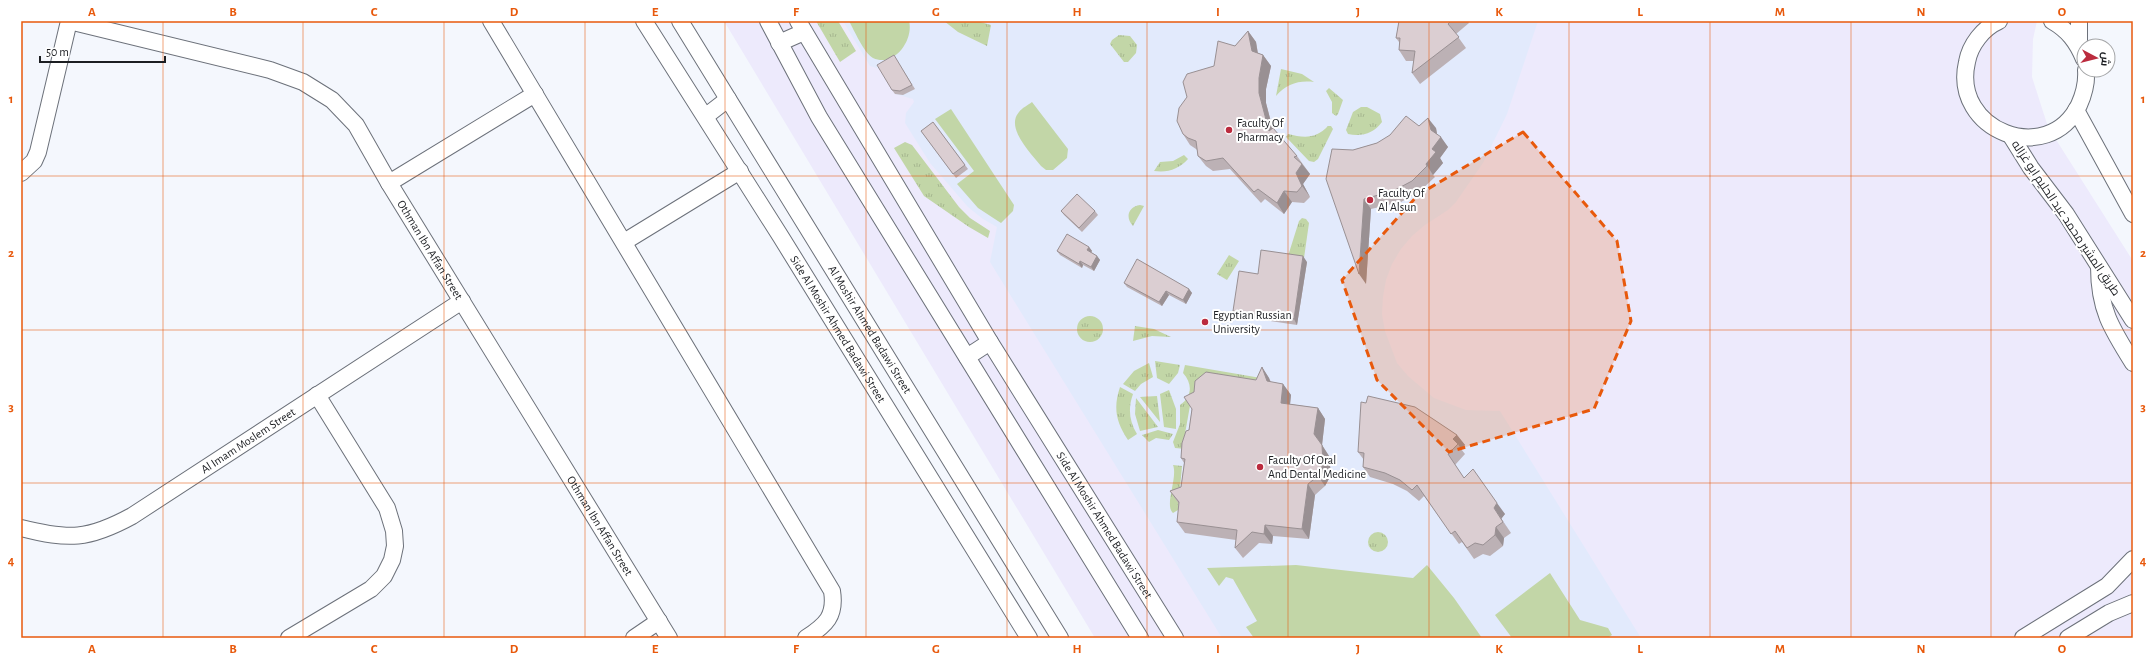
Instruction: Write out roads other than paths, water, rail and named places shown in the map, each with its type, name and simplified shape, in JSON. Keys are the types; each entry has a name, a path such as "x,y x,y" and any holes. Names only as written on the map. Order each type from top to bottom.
{"street":[{"path":"21,173 34,161 38,152 69,21"},
{"name":"Othman Ibn Affan Street","path":"69,21 270,70 303,82 332,100 356,125 389,183 669,638"},
{"path":"491,21 832,591 834,602 829,618 817,631 806,638"},
{"name":"Side Al Moshir Ahmed Badawi Street","path":"644,21 706,116 1029,638"},
{"name":"Al Moshir Ahmed Badawi Street","path":"680,21 1060,638"},
{"path":"768,21 819,117 1140,638"},
{"path":"1999,21 1986,26 1968,55 1965,70 1965,84 1969,99 1976,112 1992,127 2011,136 2026,138 2041,136 2054,130 2067,122 2076,110 2084,95 2087,78"},
{"path":"2052,21 2070,34 2076,44"},
{"path":"2079,21 2080,38"},
{"path":"779,43 801,26"},
{"name":"Side Al Moshir Ahmed Badawi Street","path":"801,26 990,342 1176,638"},
{"path":"389,183 535,94"},
{"path":"706,116 728,99"},
{"path":"2076,110 2131,207"},
{"name":"طريق المشير محمد عبد الحليم ابو غزاله","path":"2011,136 2031,168 2066,214 2133,320"},
{"path":"624,242 740,171"},
{"path":"781,237 803,221"},
{"path":"2099,267 2102,305 2109,323 2133,363"},
{"name":"Al Imam Moslem Street","path":"21,528 53,536 81,536 108,529 132,516 462,301"},
{"path":"967,356 990,342"},
{"path":"289,638 372,589 384,576 392,560 395,546 394,531 387,508 317,395"},
{"path":"2023,638 2106,586 2133,560"},
{"path":"2068,638 2109,613 2133,603"},
{"path":"634,638 659,621"}],"place":[{"name":"Faculty Of Pharmacy","path":"1229,130"},
{"name":"Faculty Of Al Alsun","path":"1370,200"},
{"name":"Egyptian Russian University","path":"1205,322"},
{"name":"Faculty Of Oral And Dental Medicine","path":"1260,467"}]}
